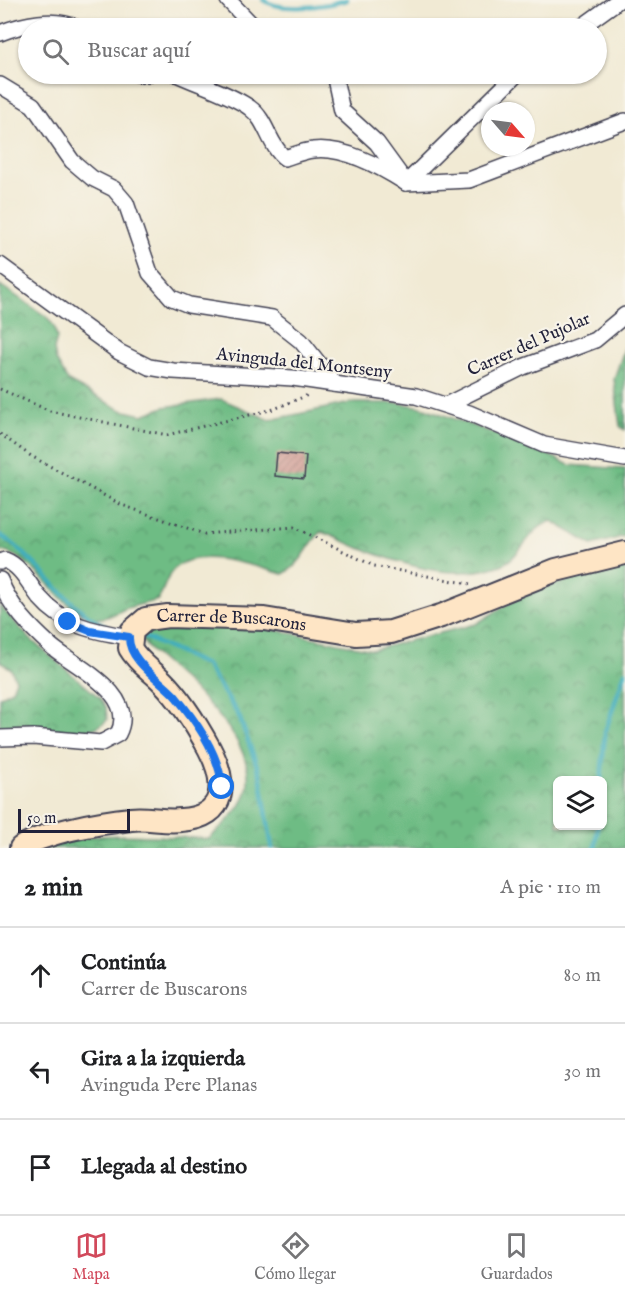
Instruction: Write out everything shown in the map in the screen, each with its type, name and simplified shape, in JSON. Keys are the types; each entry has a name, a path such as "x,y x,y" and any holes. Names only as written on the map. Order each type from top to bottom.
{"street":[{"path":"228,0 245,18"},
{"path":"593,18 618,0"},
{"path":"0,33 18,26"},
{"path":"199,84 252,108 269,134 275,151 285,158 314,150 344,154 387,171 406,183 469,180 625,121"},
{"path":"336,84 342,111 377,143 406,183"},
{"path":"406,183 507,84"},
{"path":"0,85 33,105 72,161 92,178 114,189 126,203 150,273 172,298 189,305 272,318 300,341 335,384"},
{"name":"Avinguda del Montseny","path":"0,265 119,352 149,367 335,384 416,396 446,405 543,445 625,459"},
{"name":"Carrer del Pujolar","path":"446,405 524,367 595,340 625,315"},
{"name":"Carrer de Buscarons","path":"129,637 135,627 146,618 168,615 264,619 356,634 391,632 441,616 555,570 625,553"},
{"path":"0,562 5,560 18,568 40,597 68,622 90,631 129,637 133,653 178,699 210,748 221,775 219,798 213,808 196,818 169,821 132,819 41,837 21,848"},
{"path":"0,580 14,608 31,627 52,647 108,690 120,706 122,722 118,734 101,743 33,737 0,738"}],"path":[{"path":"0,389 50,411 167,435 274,409 335,384"},
{"path":"0,434 31,456 122,506 204,534 294,527 374,566 474,585"}],"green space":[{"path":"0,285 47,317 54,326 57,338 54,349 56,360 68,381 121,410 143,415 164,407 221,399 270,420 350,403 399,403 422,407 537,449 569,465 625,469 625,536 592,545 552,521 536,530 513,557 498,566 463,572 445,572 393,560 321,532 300,560 283,574 229,560 187,561 173,570 158,600 127,608 104,618 87,616 62,599 27,564 14,555 0,551"},
{"path":"625,347 625,430 620,426 614,379"},
{"path":"625,563 625,848 47,848 62,842 103,836 209,839 240,806 248,784 246,762 236,740 221,718 202,698 148,648 141,639 142,627 261,627 372,650 476,624 523,594"},
{"path":"0,606 30,639 100,698 106,708 107,720 90,730 80,731 29,725 0,727 0,697 12,690 16,680 11,669 0,661"}],"building":[{"path":"277,453 306,456 304,479 275,476"}],"waterway":[{"path":"263,0 271,4 292,7 316,6 347,0"},
{"path":"0,535 27,557 77,607 106,626"},
{"path":"140,635 206,665 239,716 260,774 272,848"},
{"path":"601,776 605,732 625,672"},
{"path":"595,848 597,830"}],"route":[{"path":"68,622 90,631 129,637 130,648 137,658 178,699 196,725 217,764 222,787"}]}
